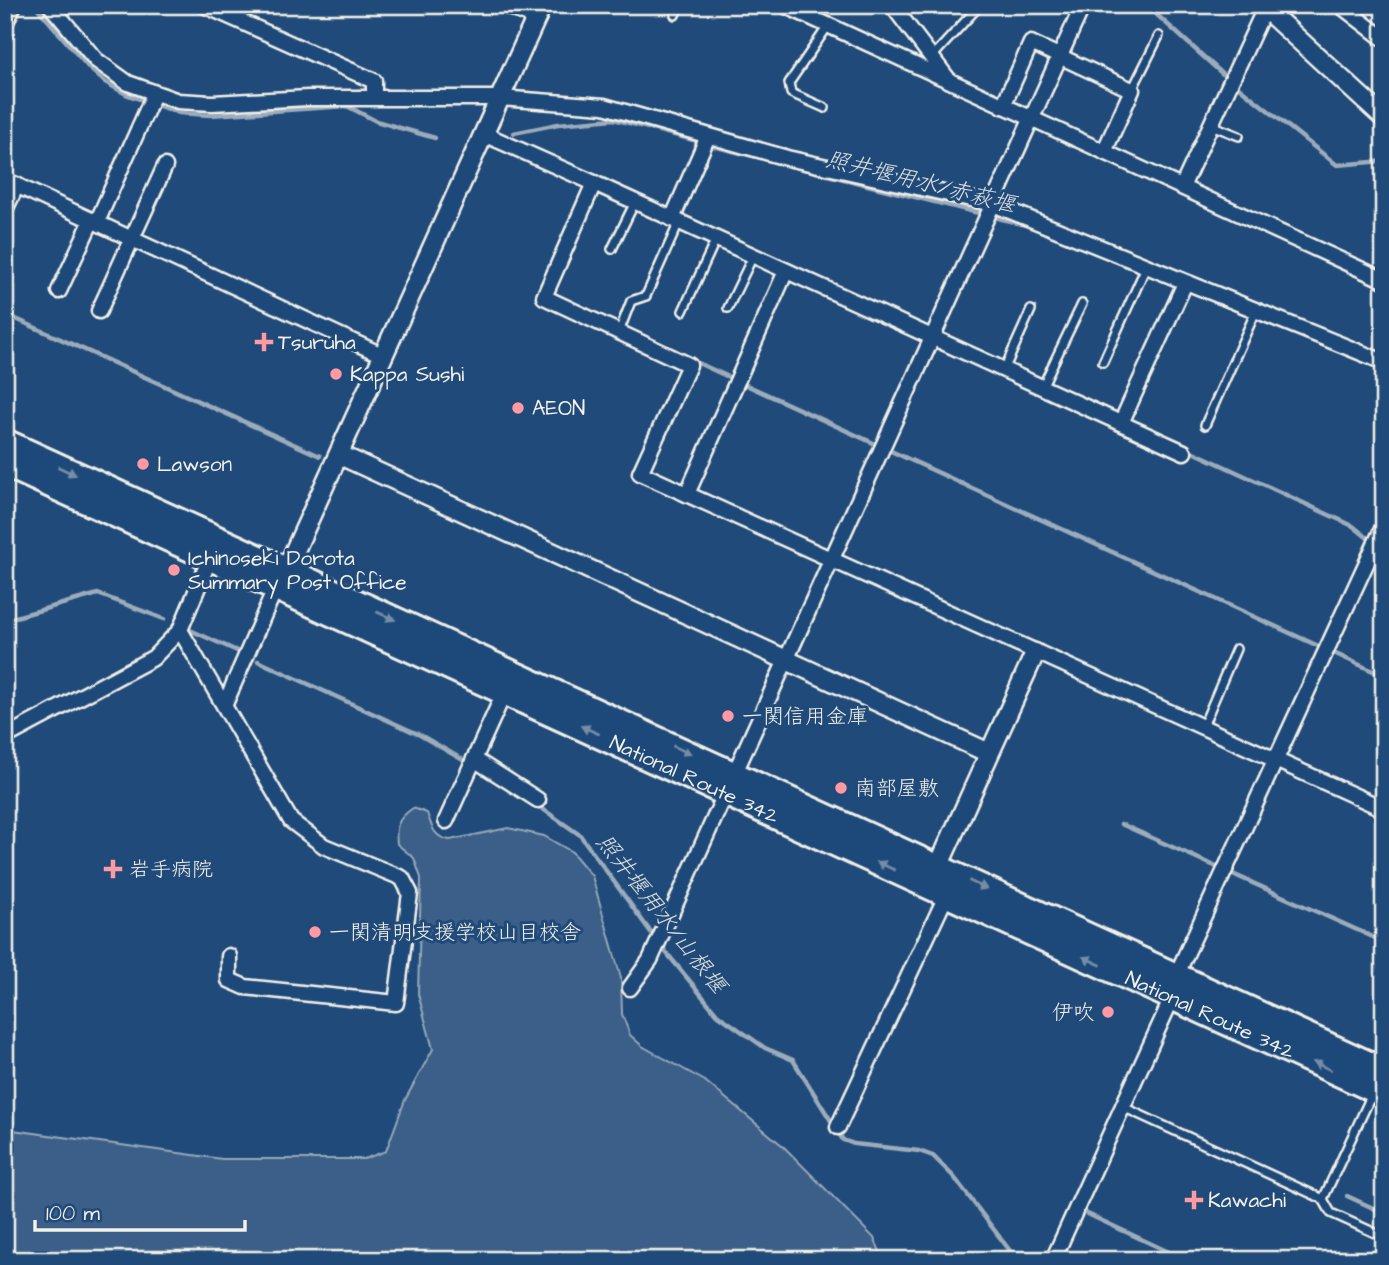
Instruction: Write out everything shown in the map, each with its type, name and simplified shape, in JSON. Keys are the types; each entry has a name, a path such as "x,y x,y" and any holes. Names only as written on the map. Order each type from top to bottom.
{"highway":[{"name":"National Route 342","path":"5,442 505,691 938,867 1174,987 1380,1085"},
{"name":"National Route 342","path":"5,464 210,558 281,579 730,782 947,894 1174,987"}],"street":[{"path":"5,24 14,5"},
{"path":"50,5 96,60 128,83 178,101 212,103 374,97 500,98 604,106 846,173 993,204 1185,283 1383,359"},
{"path":"204,5 374,81 374,97"},
{"path":"225,704 539,11 509,5"},
{"path":"784,5 1384,281"},
{"path":"892,5 933,56 949,81"},
{"path":"630,988 650,960 1083,5"},
{"path":"1340,5 1384,39"},
{"path":"1182,187 1263,7 1384,118"},
{"path":"1003,106 1031,43 1132,90 1104,152"},
{"path":"59,291 154,94"},
{"path":"484,134 1184,452"},
{"path":"675,220 708,135"},
{"path":"99,311 165,166"},
{"path":"5,210 11,182 384,356"},
{"path":"594,183 544,297 689,365 640,473 831,562 1384,809"},
{"path":"687,495 786,271"},
{"path":"1121,423 1185,283"},
{"path":"340,455 989,753"},
{"path":"1053,1260 1384,525"},
{"path":"5,737 153,658 180,630 210,558"},
{"path":"180,630 291,821 324,846 402,878 410,893 396,1003 245,987 229,980 229,956"},
{"path":"938,867 1035,653"},
{"path":"446,821 505,691"},
{"path":"474,759 538,800"},
{"path":"838,1126 947,894"}],"lane":[{"path":"675,15 679,5"},
{"path":"933,56 980,5"},
{"path":"825,108 791,93 789,83 828,26"},
{"path":"1132,90 1159,36"},
{"path":"1211,125 1239,136"},
{"path":"612,249 635,202"},
{"path":"619,332 631,301 646,296 675,220"},
{"path":"683,311 716,239"},
{"path":"729,308 753,256"},
{"path":"1103,362 1146,267"},
{"path":"1041,387 1082,304"},
{"path":"1004,370 1031,310"},
{"path":"1205,425 1256,310"},
{"path":"1202,727 1236,649"},
{"path":"1323,1199 1380,1085"},
{"path":"1122,1107 1323,1199 1331,1213 1384,1237"}],"shaded area":[{"path":"413,808 427,813 434,831 445,839 508,828 544,836 572,852 592,876 621,978 622,1014 630,1035 642,1046 705,1081 783,1146 874,1238 884,1260 5,1260 5,1129 222,1159 364,1159 386,1151 405,1100 433,1049 418,994 421,878 414,858 397,844 399,823"}],"waterway":[{"name":"照井堰用水/赤萩堰","path":"35,5 89,68 105,82 128,95 179,113 210,115 347,106 376,121 435,138"},
{"path":"1146,5 1226,77 1337,165 1384,161"},
{"name":"照井堰用水/赤萩堰","path":"514,133 558,124 614,119 701,142"},
{"name":"照井堰用水/赤萩堰","path":"709,145 1026,225"},
{"name":"照井堰用水/赤萩堰","path":"1128,266 1384,370"},
{"path":"5,314 320,456"},
{"path":"698,363 1384,676"},
{"path":"1187,449 1353,526 1369,539 1384,545"},
{"name":"照井堰用水/山根堰","path":"5,620 98,594 164,619"},
{"name":"照井堰用水/山根堰","path":"190,630 237,651"},
{"name":"照井堰用水/山根堰","path":"258,661 420,735 470,764"},
{"name":"照井堰用水/山根堰","path":"537,805 580,835 655,938"},
{"path":"1121,824 1384,942"},
{"name":"照井堰用水/山根堰","path":"660,945 717,1014 765,1048 793,1060 843,1140 854,1144 919,1151 933,1156 954,1177 1017,1260"},
{"path":"1347,1196 1384,1213"},
{"path":"1081,1211 1186,1260"}],"place":[{"name":"Tsuruha","path":"264,342"},
{"name":"Kappa Sushi","path":"336,374"},
{"name":"AEON","path":"518,408"},
{"name":"Lawson","path":"143,464"},
{"name":"Ichinoseki Dorota Summary Post Office","path":"174,570"},
{"name":"一関信用金庫","path":"728,716"},
{"name":"南部屋敷","path":"841,788"},
{"name":"岩手病院","path":"113,869"},
{"name":"一関清明支援学校山目校舎","path":"315,932"},
{"name":"伊吹","path":"1108,1012"},
{"name":"Kawachi","path":"1194,1200"}]}
